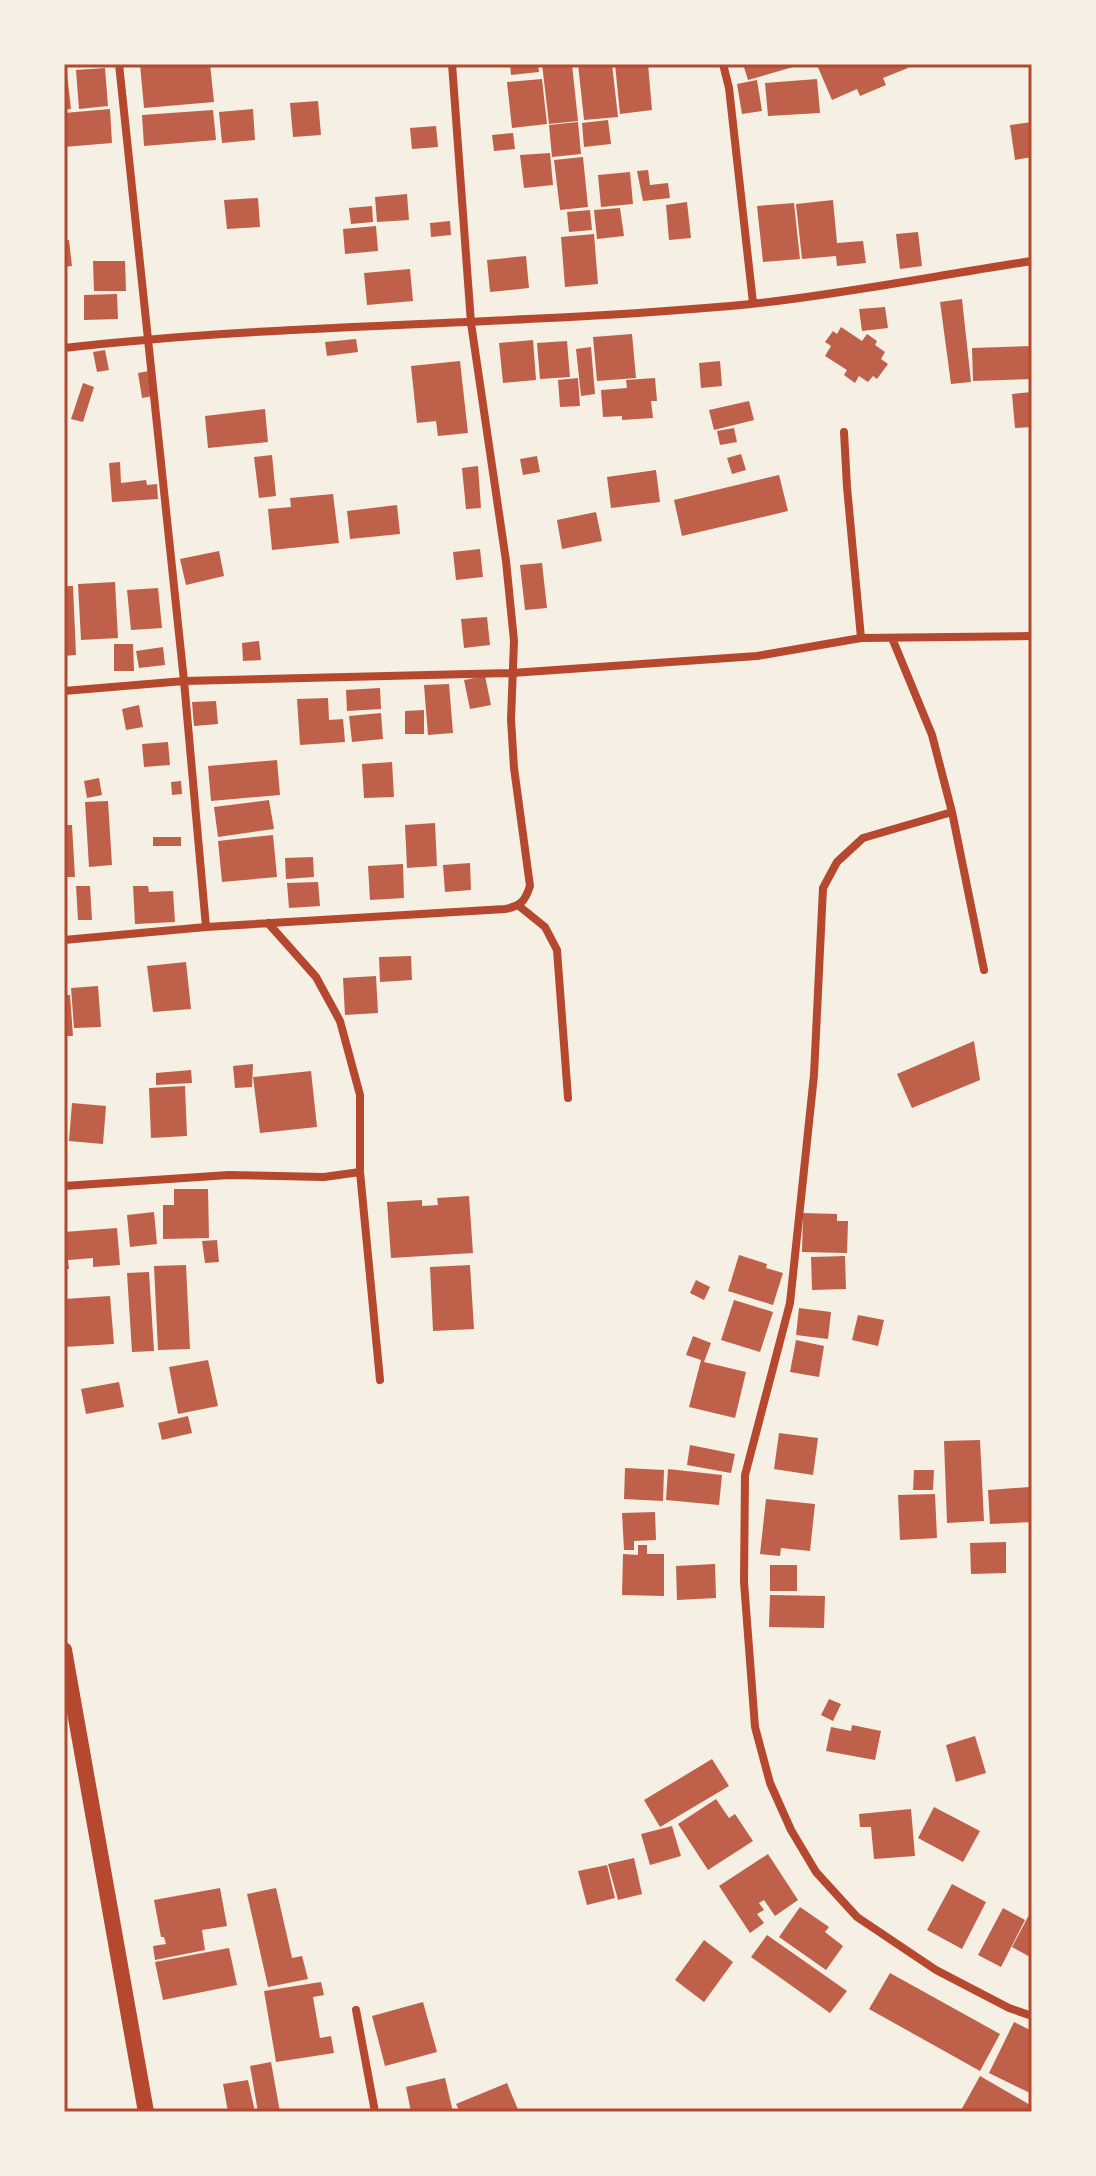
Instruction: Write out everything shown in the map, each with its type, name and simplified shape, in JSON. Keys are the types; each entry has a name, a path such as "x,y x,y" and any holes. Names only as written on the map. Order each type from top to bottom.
{"main road":[{"path":"64,1650 146,2112"}],"street":[{"path":"119,64 184,681 206,927"},
{"path":"64,940 206,927 505,909 519,906 526,898 530,886 514,768 511,719 514,641 506,561 471,323 452,64"},
{"path":"723,64 729,88 753,303"},
{"path":"64,348 149,338 471,323 753,303 1032,261"},
{"path":"844,432 861,638"},
{"path":"64,691 184,681 512,673 757,656 861,638 1032,636"},
{"path":"892,638 932,735 952,812 984,970"},
{"path":"952,812 863,838 837,862 823,888 814,1075 790,1303 745,1475 744,1582 755,1727 770,1783 791,1830 816,1872 857,1917 936,1970 1009,2008 1032,2016"},
{"path":"519,906 545,927 557,950 568,1098"},
{"path":"268,923 316,977 340,1021 360,1095 360,1172 380,1380"},
{"path":"64,1186 229,1175 324,1177 360,1172"},
{"path":"356,2010 375,2112"}],"building":[{"path":"64,64 71,109 64,110"},
{"path":"140,64 210,64 214,102 144,108"},
{"path":"510,64 538,64 539,72 511,75"},
{"path":"542,64 572,64 578,121 549,124"},
{"path":"578,64 612,64 618,117 584,120"},
{"path":"615,64 648,64 652,110 620,114"},
{"path":"743,64 800,64 800,65 748,80"},
{"path":"819,64 906,64 908,68 883,78 886,85 860,96 857,89 832,100"},
{"path":"105,68 108,106 79,109 76,70"},
{"path":"542,79 547,124 512,128 507,82"},
{"path":"817,79 820,113 768,116 765,83"},
{"path":"757,80 762,111 742,114 737,84"},
{"path":"318,101 321,135 293,137 290,103"},
{"path":"110,109 112,143 64,147 64,113"},
{"path":"253,109 255,140 222,143 219,112"},
{"path":"213,110 216,140 144,146 142,115"},
{"path":"608,120 611,144 584,147 582,123"},
{"path":"578,122 581,154 552,157 549,125"},
{"path":"1032,122 1032,157 1015,160 1010,125"},
{"path":"436,126 438,147 412,149 410,128"},
{"path":"513,133 515,149 494,151 492,135"},
{"path":"550,153 553,185 524,188 520,155"},
{"path":"583,157 588,207 560,210 554,160"},
{"path":"648,170 650,185 668,183 670,198 643,201 637,171"},
{"path":"630,172 633,204 601,207 598,175"},
{"path":"407,194 409,220 377,222 375,197"},
{"path":"258,198 260,227 227,229 224,200"},
{"path":"833,200 837,243 863,241 866,263 837,266 836,256 802,259 796,204"},
{"path":"687,202 691,238 669,240 666,205"},
{"path":"794,203 800,259 763,262 757,206"},
{"path":"372,206 373,222 351,224 349,208"},
{"path":"620,208 624,236 597,239 594,210"},
{"path":"590,210 592,230 569,232 567,212"},
{"path":"450,221 451,235 431,237 430,223"},
{"path":"376,226 378,251 345,254 343,229"},
{"path":"918,232 922,266 900,269 896,234"},
{"path":"594,234 598,284 565,287 561,237"},
{"path":"69,240 72,266 64,267 64,241"},
{"path":"526,256 529,288 490,292 487,260"},
{"path":"93,261 125,261 126,291 94,291"},
{"path":"410,269 413,301 367,305 364,273"},
{"path":"117,294 118,319 84,320 84,295"},
{"path":"962,299 971,382 951,384 940,302"},
{"path":"885,307 888,328 862,331 859,309"},
{"path":"841,327 862,341 867,334 885,352 881,359 888,364 877,379 873,376 868,382 859,376 855,383 844,375 847,370 825,356 831,346 825,342 833,331 837,334"},
{"path":"632,334 636,378 597,381 593,337"},
{"path":"356,339 358,352 327,356 325,342"},
{"path":"533,340 536,380 503,383 499,343"},
{"path":"567,341 570,377 540,379 537,343"},
{"path":"1032,346 1032,379 973,381 972,348"},
{"path":"591,347 595,394 581,396 576,349"},
{"path":"105,350 109,370 97,372 93,352"},
{"path":"460,361 468,433 438,436 436,421 417,423 411,366"},
{"path":"720,361 722,386 701,388 699,363"},
{"path":"149,371 153,396 142,398 138,373"},
{"path":"578,378 580,406 560,407 558,380"},
{"path":"655,378 657,401 651,401 653,418 622,420 622,416 603,417 601,390 627,388 626,380"},
{"path":"83,383 94,387 83,422 71,419"},
{"path":"1032,392 1032,427 1015,428 1012,394"},
{"path":"749,401 754,420 714,430 709,410"},
{"path":"265,409 268,442 208,448 205,416"},
{"path":"734,428 737,442 720,445 717,431"},
{"path":"741,454 746,470 732,474 727,458"},
{"path":"272,455 276,496 259,498 254,457"},
{"path":"537,456 540,472 523,475 520,459"},
{"path":"120,462 121,483 146,480 147,485 157,484 158,499 112,502 109,463"},
{"path":"478,466 481,508 466,509 462,468"},
{"path":"656,470 660,502 611,508 607,477"},
{"path":"779,475 788,511 682,536 674,500"},
{"path":"333,494 339,543 272,550 268,509 291,507 290,498"},
{"path":"397,505 400,534 350,539 347,511"},
{"path":"596,512 602,541 562,549 557,520"},
{"path":"480,549 483,577 456,580 453,552"},
{"path":"219,551 224,576 186,585 180,559"},
{"path":"542,563 547,608 525,610 520,565"},
{"path":"115,582 118,638 81,640 78,584"},
{"path":"64,586 73,586 76,655 64,656"},
{"path":"158,588 162,628 131,630 127,590"},
{"path":"487,617 490,645 464,648 461,619"},
{"path":"259,641 261,660 243,661 242,643"},
{"path":"114,644 133,644 134,671 114,671"},
{"path":"163,647 165,665 139,668 136,651"},
{"path":"485,676 491,705 470,709 464,680"},
{"path":"449,684 453,733 428,735 424,685"},
{"path":"380,688 381,709 347,711 346,690"},
{"path":"328,698 329,720 343,719 345,742 300,745 297,699"},
{"path":"216,701 218,724 194,726 192,702"},
{"path":"139,705 143,727 126,730 122,709"},
{"path":"424,710 424,734 405,734 405,711"},
{"path":"381,713 383,739 352,742 349,716"},
{"path":"168,742 170,765 144,767 142,744"},
{"path":"277,760 280,795 211,801 208,766"},
{"path":"392,762 394,797 364,798 362,764"},
{"path":"99,778 102,795 87,798 84,781"},
{"path":"181,781 182,794 172,795 171,782"},
{"path":"269,800 274,829 218,837 214,807"},
{"path":"108,801 112,865 89,867 85,802"},
{"path":"435,823 437,866 407,868 405,825"},
{"path":"64,825 72,825 75,877 64,877"},
{"path":"273,835 277,877 222,882 218,841"},
{"path":"153,837 181,837 181,846 153,846"},
{"path":"313,857 314,877 286,879 285,858"},
{"path":"470,863 471,890 445,892 443,865"},
{"path":"403,864 404,898 370,900 368,866"},
{"path":"318,882 320,906 289,908 287,883"},
{"path":"76,886 90,886 92,920 78,920"},
{"path":"133,886 148,886 149,892 173,891 175,922 135,924"},
{"path":"411,956 412,980 380,982 379,957"},
{"path":"186,962 191,1009 153,1012 147,966"},
{"path":"376,976 378,1013 345,1015 343,978"},
{"path":"98,986 101,1027 74,1028 71,988"},
{"path":"64,995 70,995 73,1036 64,1036"},
{"path":"974,1041 980,1080 912,1108 897,1074"},
{"path":"253,1064 252,1087 235,1088 233,1066"},
{"path":"191,1070 192,1083 156,1085 156,1073"},
{"path":"311,1071 317,1127 260,1133 253,1077"},
{"path":"185,1086 187,1136 151,1138 149,1088"},
{"path":"72,1103 106,1106 103,1144 69,1141"},
{"path":"174,1189 208,1189 209,1238 163,1239 163,1205 174,1205"},
{"path":"469,1196 473,1253 391,1258 387,1202 422,1200 422,1206 438,1205 437,1198"},
{"path":"154,1212 157,1244 130,1247 127,1215"},
{"path":"803,1213 837,1214 837,1221 848,1221 847,1253 802,1252"},
{"path":"117,1228 120,1265 93,1267 93,1258 68,1260 69,1269 64,1269 64,1232"},
{"path":"217,1240 219,1262 205,1263 202,1241"},
{"path":"739,1255 783,1273 773,1305 728,1291"},
{"path":"845,1256 846,1289 812,1290 811,1257"},
{"path":"186,1265 190,1349 158,1350 154,1266"},
{"path":"470,1265 474,1329 433,1331 430,1267"},
{"path":"149,1272 154,1351 132,1352 127,1273"},
{"path":"696,1280 710,1287 704,1300 690,1293"},
{"path":"110,1296 114,1344 64,1347 64,1299"},
{"path":"734,1300 773,1312 760,1352 721,1340"},
{"path":"799,1308 831,1312 828,1339 796,1335"},
{"path":"858,1315 884,1320 878,1346 852,1340"},
{"path":"693,1336 711,1343 704,1362 746,1372 735,1418 689,1407 701,1360 686,1355"},
{"path":"796,1340 824,1346 819,1377 790,1372"},
{"path":"208,1360 218,1406 178,1414 169,1367"},
{"path":"119,1382 124,1407 86,1414 81,1389"},
{"path":"188,1416 192,1433 162,1440 158,1423"},
{"path":"779,1433 818,1438 813,1475 774,1469"},
{"path":"980,1440 984,1521 947,1523 944,1441"},
{"path":"690,1445 735,1454 731,1473 687,1465"},
{"path":"625,1468 664,1470 663,1501 624,1499"},
{"path":"668,1469 722,1475 719,1505 666,1500"},
{"path":"914,1470 934,1470 933,1490 913,1490"},
{"path":"1030,1487 1032,1522 990,1524 988,1490"},
{"path":"935,1494 937,1538 900,1540 898,1495"},
{"path":"766,1499 815,1504 810,1551 781,1548 780,1556 760,1554"},
{"path":"655,1512 656,1540 634,1541 634,1550 624,1550 622,1513"},
{"path":"1006,1542 1006,1573 971,1574 970,1543"},
{"path":"638,1545 647,1545 647,1554 664,1554 664,1596 622,1595 623,1554 638,1555"},
{"path":"715,1564 716,1598 677,1600 676,1566"},
{"path":"770,1565 797,1565 797,1591 770,1591"},
{"path":"770,1595 825,1596 824,1628 769,1627"},
{"path":"829,1699 841,1704 833,1721 821,1715"},
{"path":"852,1725 881,1731 875,1760 826,1751 831,1727 851,1731"},
{"path":"975,1736 986,1773 956,1782 946,1745"},
{"path":"712,1759 729,1786 660,1827 644,1800"},
{"path":"716,1799 729,1818 735,1814 753,1841 708,1870 678,1824"},
{"path":"934,1807 980,1831 963,1862 918,1838"},
{"path":"911,1809 915,1856 874,1859 871,1827 860,1827 859,1814"},
{"path":"672,1826 681,1856 650,1865 641,1834"},
{"path":"768,1854 798,1900 775,1916 764,1900 759,1903 764,1910 757,1914 764,1923 750,1933 719,1886"},
{"path":"634,1858 642,1894 618,1900 608,1864"},
{"path":"607,1865 615,1898 587,1905 578,1871"},
{"path":"952,1884 986,1902 962,1949 927,1930"},
{"path":"220,1888 227,1926 202,1930 205,1950 155,1960 153,1946 166,1944 164,1937 161,1937 154,1900"},
{"path":"276,1888 292,1958 302,1956 308,1979 268,1987 247,1894"},
{"path":"800,1907 829,1927 825,1932 843,1946 826,1970 779,1937"},
{"path":"1003,1908 1025,1920 1001,1967 978,1955"},
{"path":"1029,1915 1032,1916 1032,1958 1012,1947"},
{"path":"767,1935 847,1991 830,2013 751,1957"},
{"path":"704,1940 733,1962 704,2002 675,1980"},
{"path":"229,1948 237,1985 163,2000 155,1962"},
{"path":"890,1973 1000,2034 980,2071 869,2009"},
{"path":"321,1982 324,1995 313,1997 320,2038 331,2036 334,2053 276,2062 264,1991"},
{"path":"423,2002 437,2052 385,2066 372,2016"},
{"path":"1014,2022 1032,2031 1032,2094 989,2073"},
{"path":"271,2062 280,2112 258,2112 250,2066"},
{"path":"980,2076 1032,2106 1032,2112 960,2112"},
{"path":"445,2078 453,2112 411,2112 406,2087"},
{"path":"248,2080 255,2112 228,2112 223,2084"},
{"path":"507,2083 519,2112 460,2112 456,2104"}]}
